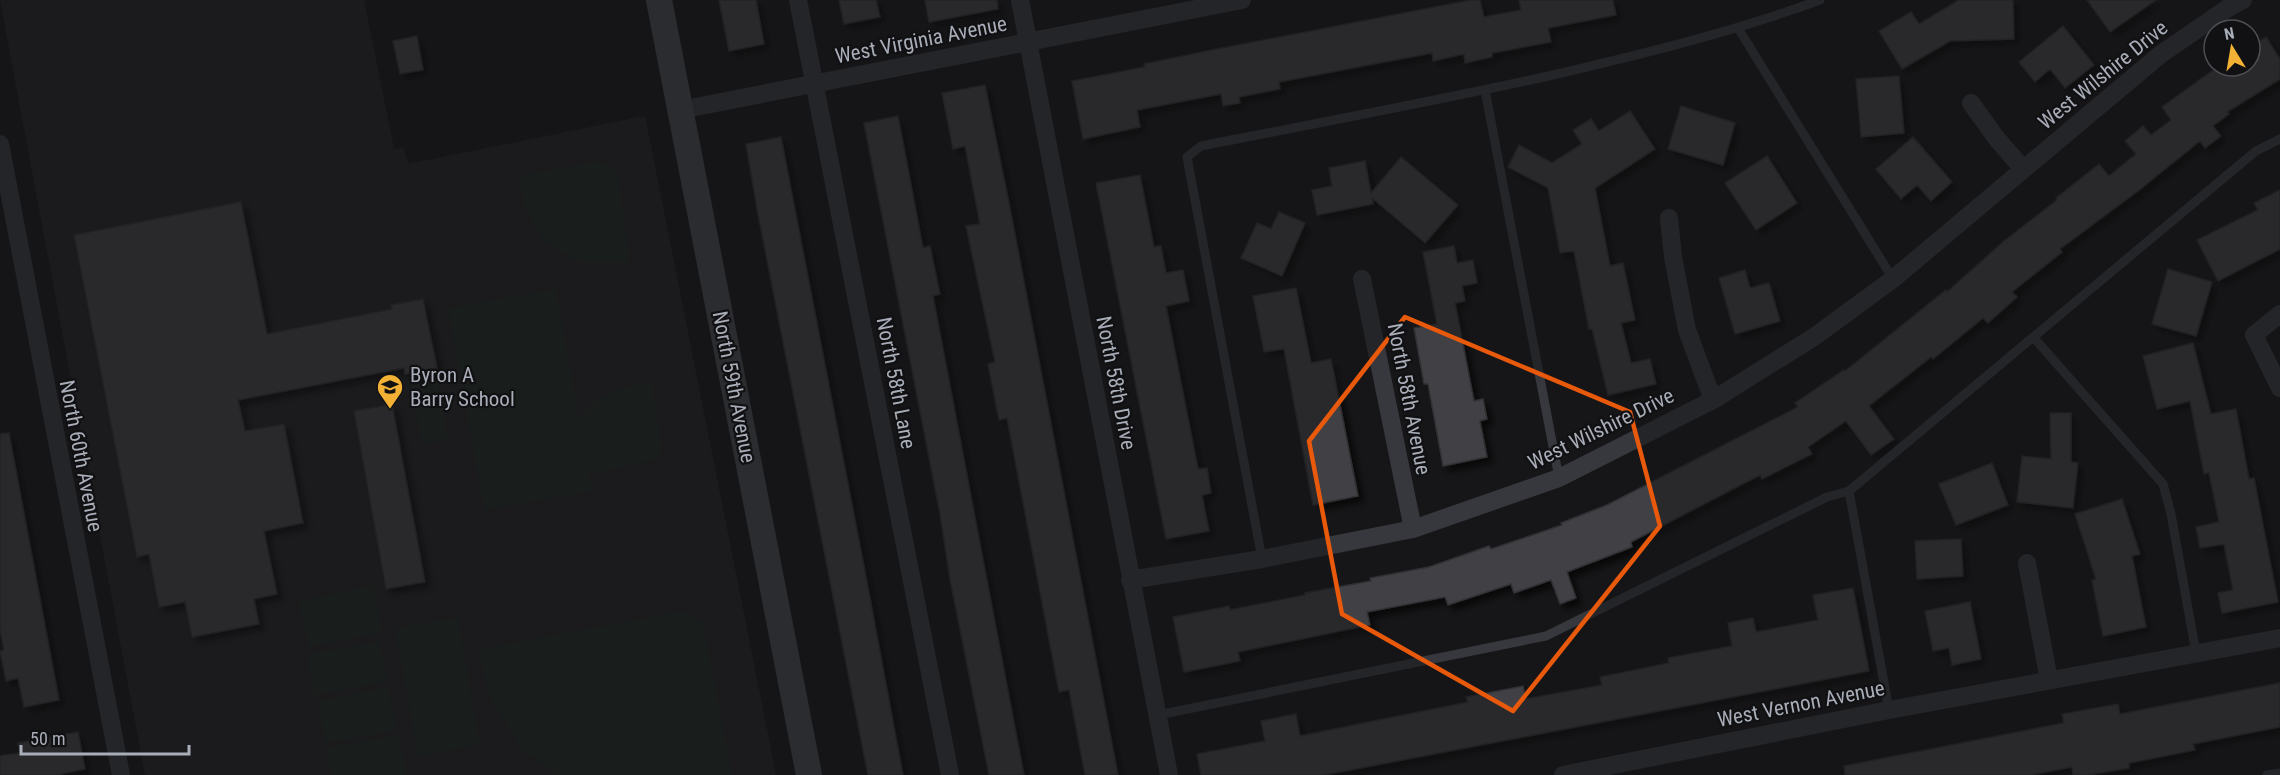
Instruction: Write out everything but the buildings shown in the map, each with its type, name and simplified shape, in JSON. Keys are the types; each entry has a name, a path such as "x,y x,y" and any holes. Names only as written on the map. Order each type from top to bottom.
{"main road":[{"name":"North 59th Avenue","path":"659,0 809,775"}],"street":[{"name":"North 58th Lane","path":"798,0 950,775"},
{"name":"North 58th Drive","path":"1020,0 1169,775"},
{"name":"West Virginia Avenue","path":"680,110 1242,0"},
{"name":"West Wilshire Drive","path":"1130,580 1262,559 1413,529 1559,478 1713,400 1814,337 1893,279 2161,54 2243,0"},
{"path":"1971,103 1996,139 2023,169"},
{"name":"North 60th Avenue","path":"0,144 121,775"},
{"path":"1669,218 1673,257 1687,330 1713,400"},
{"name":"North 58th Avenue","path":"1362,279 1413,529"},
{"path":"2280,314 2254,335 2280,388"},
{"path":"2027,563 2049,680"},
{"name":"West Vernon Avenue","path":"1563,775 1889,710 2280,638"}],"lane":[{"path":"1262,559 1187,157 1201,146 1485,90 1634,56 1738,28 1820,0"},
{"path":"1738,28 1893,279"},
{"path":"1485,90 1559,478"},
{"path":"1158,715 1546,636 1827,497 1849,491 2256,151 2280,139"},
{"path":"2034,338 2163,484 2171,514 2196,653"},
{"path":"1849,491 1889,710"},
{"path":"2267,775 2280,772"}],"highlighted area":[{"path":"1405,317 1630,412 1660,526 1513,711 1342,614 1309,441"}],"shaded area":[{"name":"Byron A Barry School","path":"0,0 364,0 394,149 404,148 408,164 645,116 776,775 145,775"},
{"path":"600,161 617,170 630,262 577,262 545,242 525,210 518,176"},
{"path":"556,289 579,420 594,403 616,390 652,382 662,451 655,460 589,474 592,491 484,510 448,308"},
{"path":"437,375 448,440 422,444 410,382"},
{"path":"373,585 382,632 309,647 299,601"},
{"path":"682,611 703,622 732,775 558,775 523,751 488,694 479,649"},
{"path":"458,617 480,745 418,756 395,628"},
{"path":"380,642 387,682 314,695 307,654"},
{"path":"388,687 397,730 326,743 317,701"},
{"path":"399,735 407,775 331,775 326,748"}],"place":[{"name":"Byron A Barry School","path":"390,410"}]}
